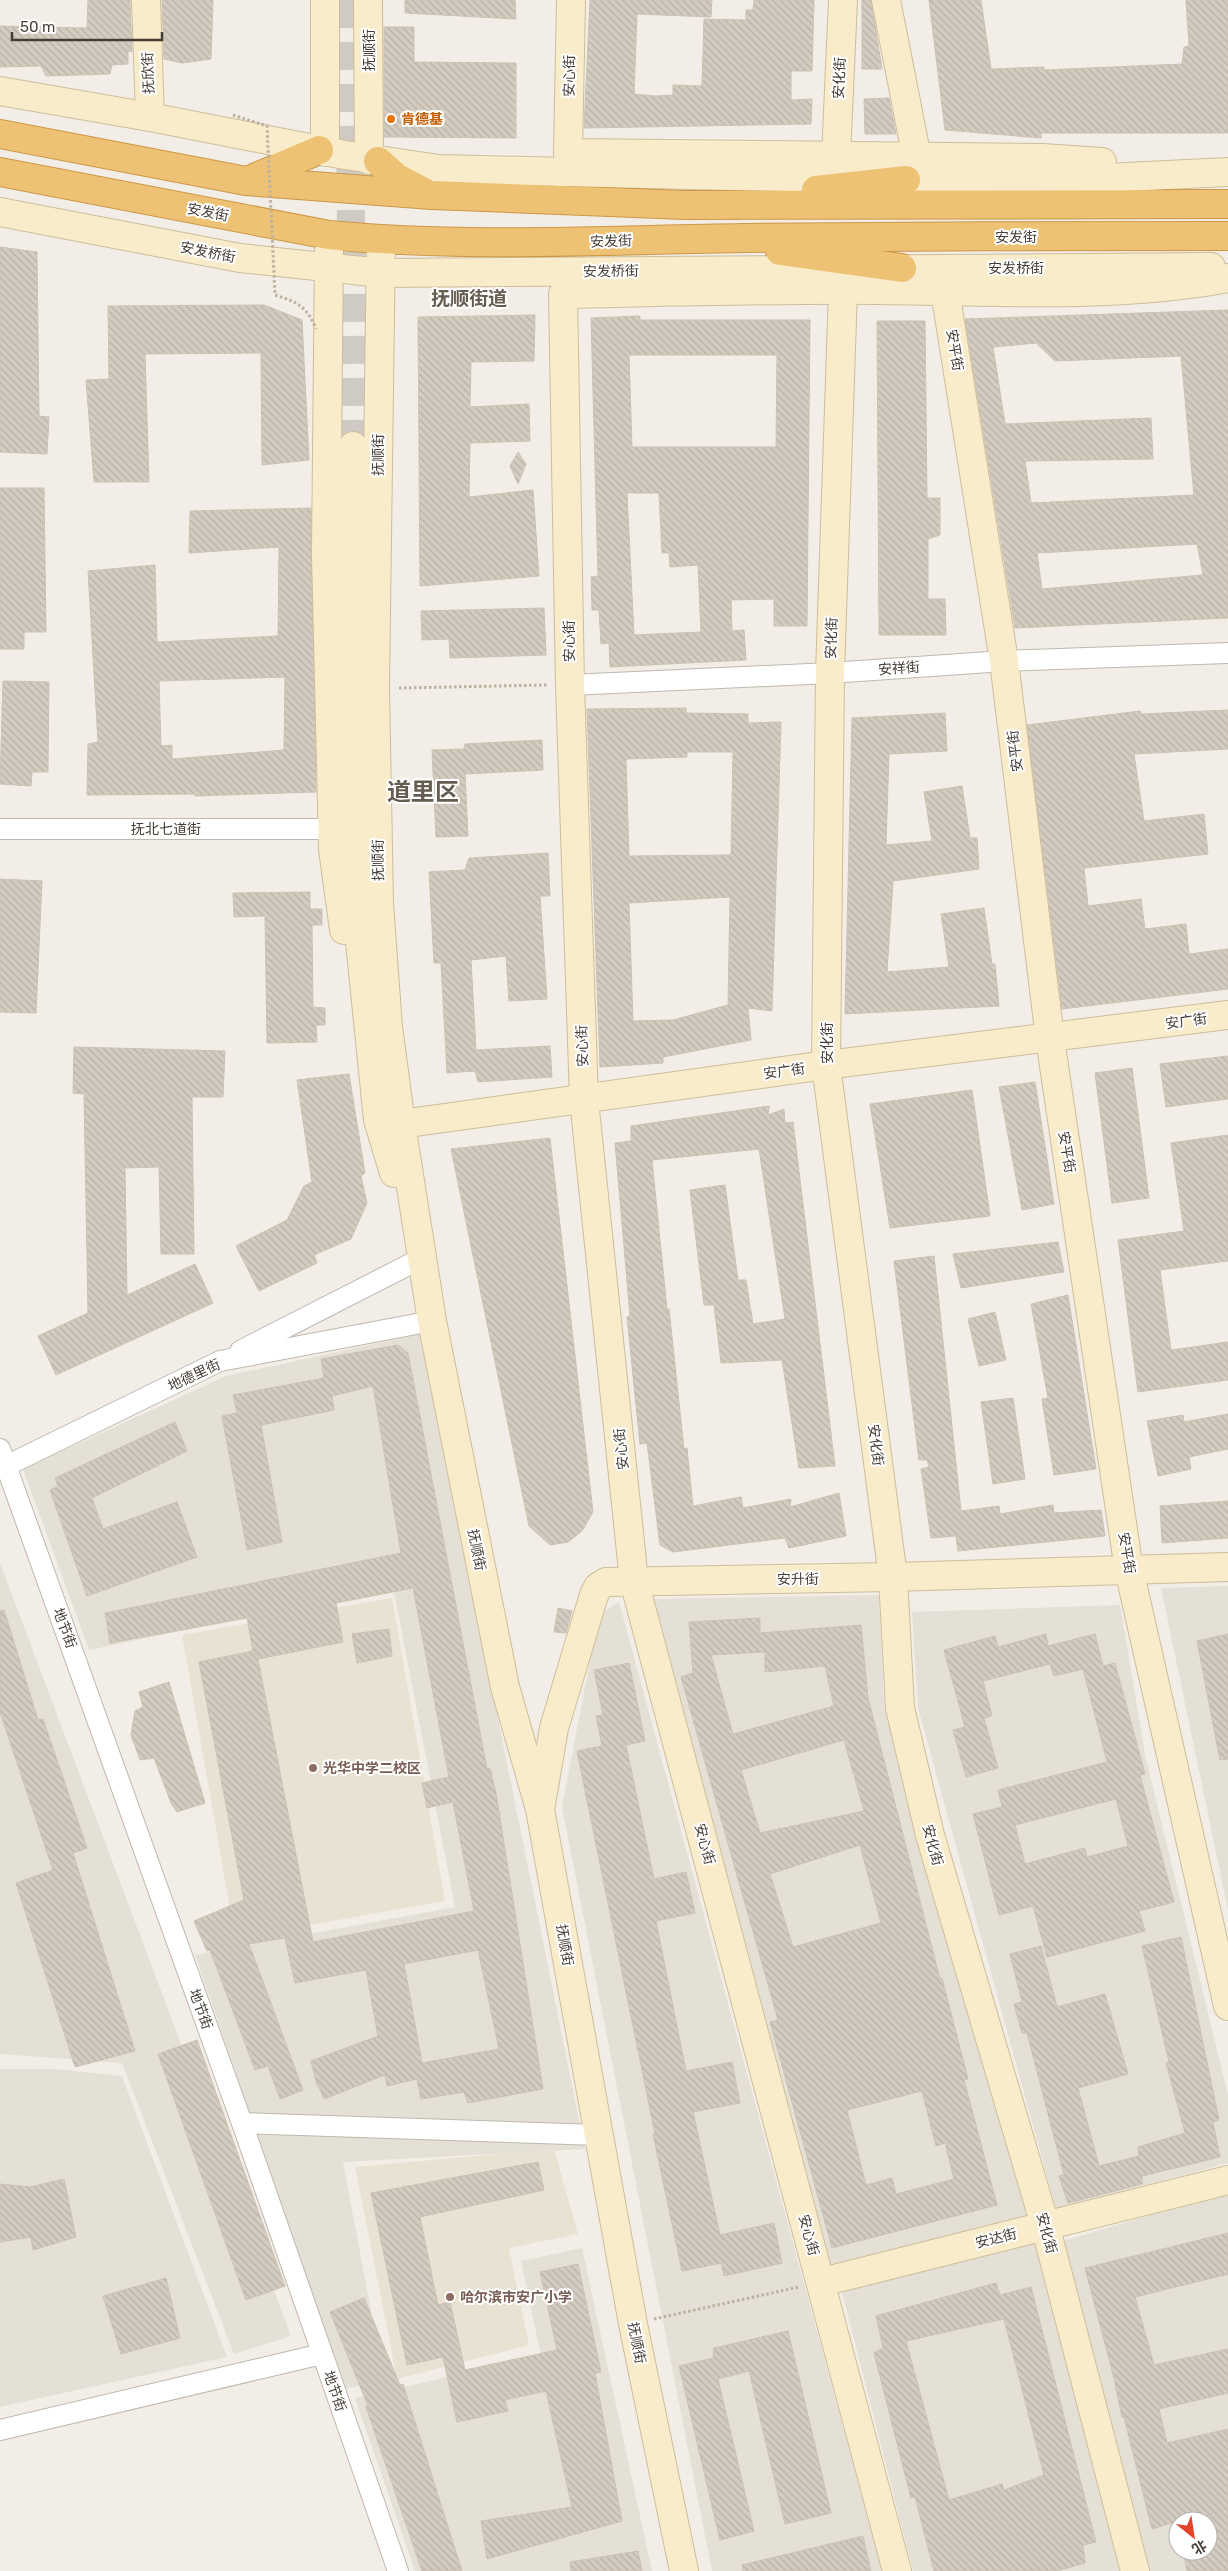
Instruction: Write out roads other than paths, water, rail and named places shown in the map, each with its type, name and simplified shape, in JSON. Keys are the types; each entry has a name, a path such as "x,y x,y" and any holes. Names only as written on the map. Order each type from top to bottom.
{"highway":[{"path":"0,134 246,181 432,195 685,205 1228,204"},
{"path":"246,181 347,156 432,195"},
{"path":"685,205 911,169"},
{"name":"安发街","path":"0,172 328,234 381,240 516,244 690,239 1228,236"},
{"path":"690,239 902,268"}],"main road":[{"name":"抚欣街","path":"146,0 150,117"},
{"path":"325,0 347,156"},
{"name":"抚顺街","path":"347,156 368,0"},
{"name":"安心街","path":"571,0 568,153 836,157"},
{"name":"安化街","path":"836,157 843,0"},
{"path":"886,0 911,169"},
{"path":"0,90 150,117 347,156 440,169 911,169 1106,178 1228,171"},
{"path":"836,157 911,169"},
{"name":"安发桥街","path":"0,212 240,258 381,273 1228,267"},
{"name":"抚顺街","path":"328,234 326,554 333,849 349,961 370,1045"},
{"name":"抚顺街","path":"381,240 375,688 378,904 388,1027 401,1124 432,1321 505,1688 540,1809 633,2324 684,2571"},
{"path":"843,290 1130,290 1196,284 1228,278"},
{"name":"安心街","path":"843,290 563,294 570,685 584,1100 634,1580 898,2571"},
{"name":"安化街","path":"843,290 830,673 826,1065 893,1578 900,1708 930,1834 1045,2225 1135,2571"},
{"name":"安平街","path":"945,291 1004,661 1050,1039 1129,1570 1228,2006"},
{"name":"抚顺街","path":"353,446 355,838 360,942 378,1120 422,1258"},
{"name":"安广街","path":"401,1124 826,1065 1050,1039 1228,1015"},
{"name":"安升街","path":"540,1809 554,1728 594,1594 606,1582 634,1580 893,1578 1228,1567"},
{"name":"安达街","path":"822,2282 1228,2180"}],"street":[{"name":"安祥街","path":"570,685 830,673 1004,661 1228,653"},
{"name":"抚北七道街","path":"0,830 332,829"},
{"path":"220,1361 422,1258"},
{"name":"地德里街","path":"2,1462 220,1361 432,1321"},
{"name":"地节街","path":"2,1462 242,2123 398,2571"},
{"path":"242,2123 599,2135"},
{"path":"0,2430 322,2354"}],"tunnel":[{"path":"349,0 353,446"}],"place":[{"name":"肯德基","path":"391,119"},
{"name":"光华中学二校区","path":"313,1768"},
{"name":"哈尔滨市安广小学","path":"450,2297"}],"district":[{"name":"抚顺街道","path":"469,298"},
{"name":"道里区","path":"423,792"}]}
